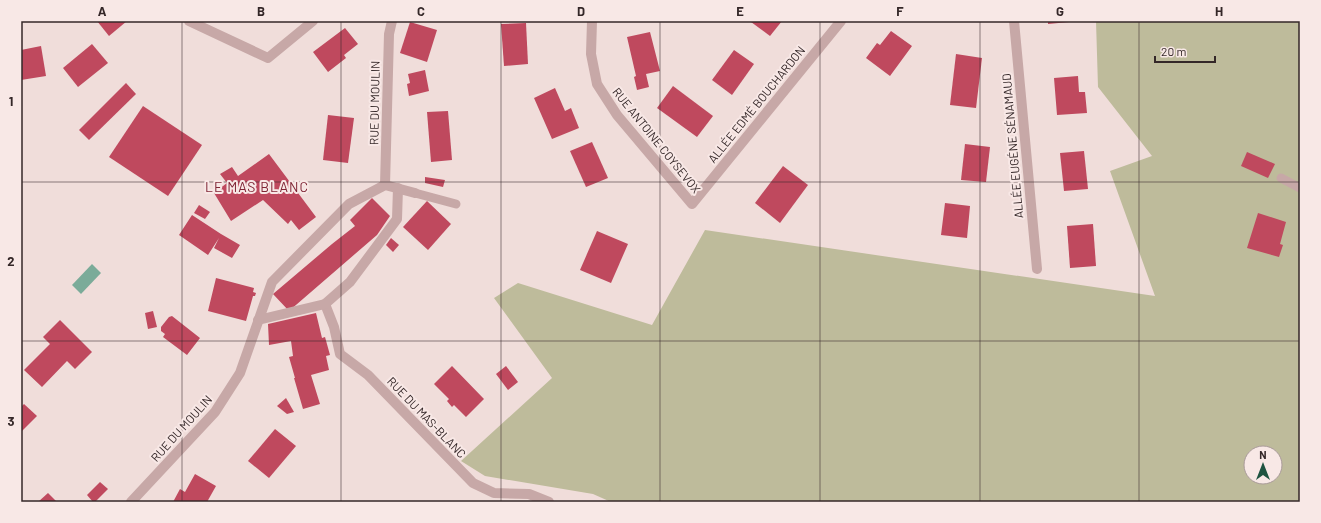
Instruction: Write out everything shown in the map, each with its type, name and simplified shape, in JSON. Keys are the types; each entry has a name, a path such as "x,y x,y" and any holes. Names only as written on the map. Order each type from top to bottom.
{"street":[{"path":"189,21 268,58 313,21"},
{"name":"RUE DU MOULIN","path":"131,502 215,412 240,373 272,282 349,204 385,185 389,34 392,21"},
{"name":"RUE ANTOINE COYSEVOX","path":"592,21 591,54 597,84 617,115 692,204"},
{"name":"ALLÉE EDMÉ BOUCHARDON","path":"692,204 841,21"},
{"name":"ALLÉE EUGÉNE SÉNAMAUD","path":"1014,21 1037,269"},
{"path":"385,185 415,193"},
{"path":"258,320 325,304 350,282 397,219 398,188"},
{"name":"RUE DU MAS-BLANC","path":"325,304 334,327 340,354 368,375 473,484 494,493 529,494 549,502"}],"lane":[{"path":"1281,178 1300,188"},
{"path":"415,193 456,204"}],"shaded area":[{"path":"1096,21 1300,21 1300,502 611,502 593,494 485,476 461,461 552,378 494,298 518,283 652,325 705,230 1155,296 1110,171 1152,156 1098,87"},
{"path":"92,264 101,273 81,294 72,285"}],"building":[{"path":"97,21 127,21 109,36"},
{"path":"782,21 770,36 751,22"},
{"path":"1048,21 1069,21 1069,22 1048,24"},
{"path":"410,22 437,30 427,62 400,53"},
{"path":"526,23 528,64 504,66 501,24"},
{"path":"345,28 358,44 344,55 346,58 328,72 313,52"},
{"path":"891,31 912,46 890,76 866,58 877,43 880,45"},
{"path":"650,32 660,71 646,74 649,87 637,90 634,77 636,76 627,37"},
{"path":"92,44 108,63 78,87 63,68"},
{"path":"41,46 46,76 21,80 21,50"},
{"path":"734,50 754,64 732,95 712,80"},
{"path":"956,54 982,58 976,108 950,105"},
{"path":"425,70 429,91 409,96 407,84 410,83 408,74"},
{"path":"1078,76 1079,92 1085,92 1087,113 1057,115 1054,78"},
{"path":"126,83 136,94 89,140 79,130"},
{"path":"673,86 713,116 697,137 657,108"},
{"path":"555,88 565,111 571,108 579,128 552,139 534,98"},
{"path":"143,106 202,145 168,196 109,157"},
{"path":"448,111 452,160 431,162 427,112"},
{"path":"328,115 354,118 348,163 323,160"},
{"path":"592,142 608,178 586,187 570,151"},
{"path":"965,144 990,147 986,182 961,180"},
{"path":"1084,151 1088,189 1064,191 1060,153"},
{"path":"1247,152 1275,164 1268,178 1241,166"},
{"path":"269,154 316,217 299,230 291,220 288,224 263,200 231,221 214,193 227,183 220,174 232,167 238,176"},
{"path":"783,166 808,185 780,223 755,203"},
{"path":"425,177 445,180 443,187 425,183"},
{"path":"372,198 390,216 377,235 289,311 273,294 355,226 350,220"},
{"path":"427,201 451,224 428,250 403,227"},
{"path":"945,203 970,206 967,238 941,235"},
{"path":"199,205 210,212 205,219 194,213"},
{"path":"1258,213 1286,222 1280,244 1283,245 1279,257 1247,248"},
{"path":"192,215 240,245 232,258 214,248 219,238 208,255 179,235"},
{"path":"1093,224 1096,266 1070,268 1067,226"},
{"path":"597,231 628,244 611,283 580,270"},
{"path":"391,238 399,245 393,252 386,245"},
{"path":"216,278 254,288 253,292 256,293 255,296 253,296 246,321 208,311"},
{"path":"153,311 157,327 148,329 145,313"},
{"path":"316,313 322,338 325,337 330,355 326,356 329,370 311,375 320,404 303,409 289,357 293,356 291,341 269,345 268,324"},
{"path":"172,316 200,338 187,355 163,337 165,334 161,331 161,327 169,317"},
{"path":"60,320 92,352 75,369 67,361 42,387 24,370 50,344 43,337"},
{"path":"452,366 484,399 466,417 454,405 452,407 447,401 449,399 434,384"},
{"path":"506,366 518,382 508,390 496,374"},
{"path":"286,398 294,412 287,414 277,406"},
{"path":"24,404 37,416 21,432 21,407"},
{"path":"275,429 296,446 269,478 248,461"},
{"path":"195,474 216,486 207,502 173,502 180,489 185,492"},
{"path":"100,482 108,489 95,502 93,502 87,495"},
{"path":"48,493 57,502 38,502"}],"district":[{"name":"LE MAS BLANC","path":"257,186"}]}
